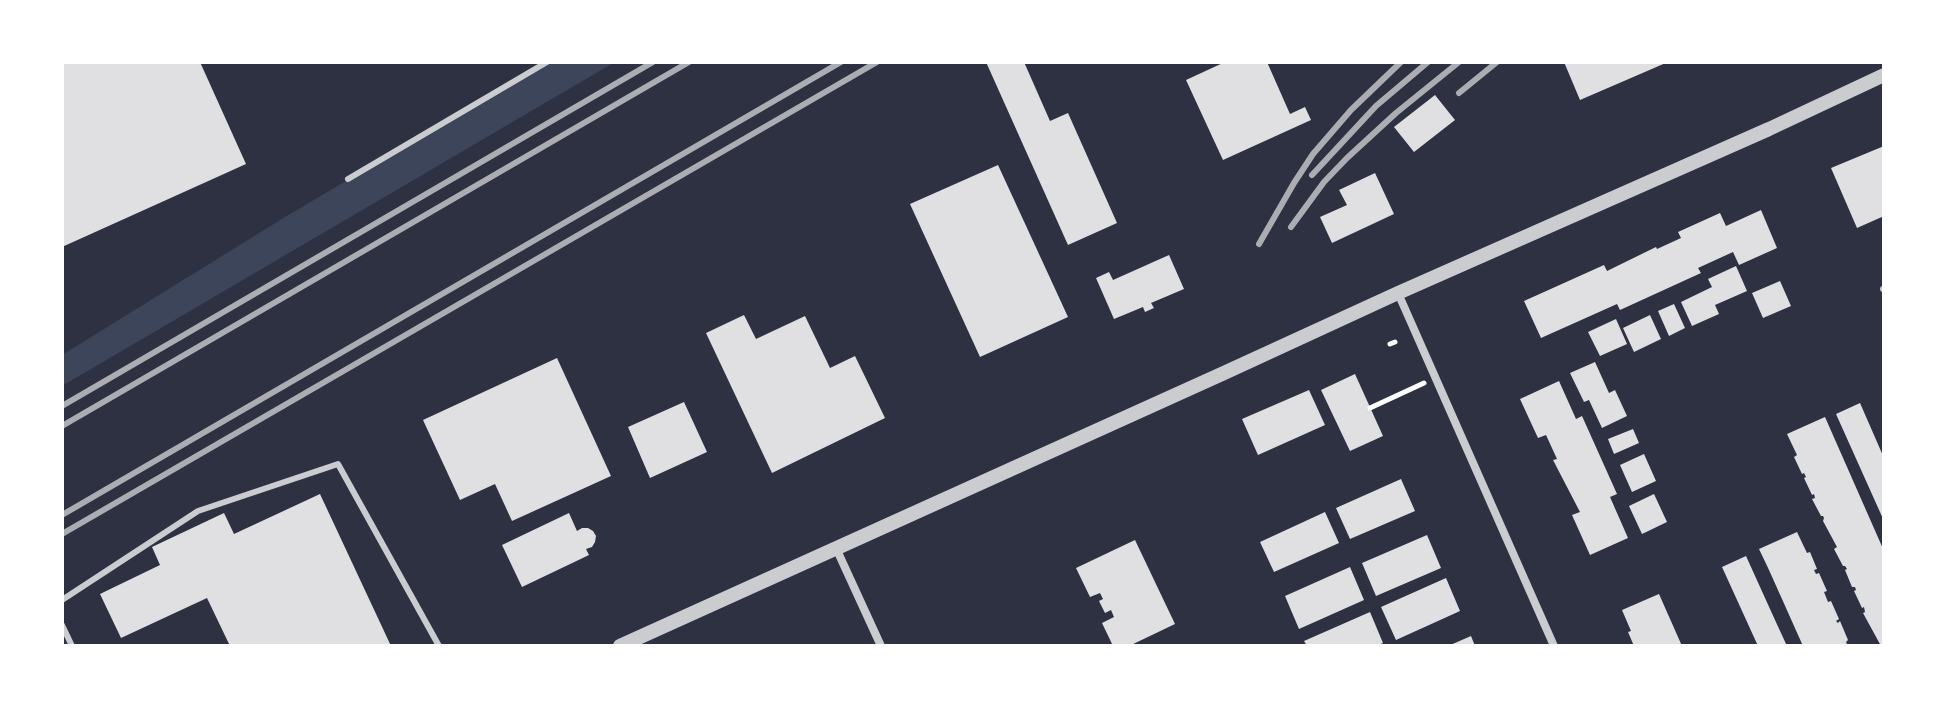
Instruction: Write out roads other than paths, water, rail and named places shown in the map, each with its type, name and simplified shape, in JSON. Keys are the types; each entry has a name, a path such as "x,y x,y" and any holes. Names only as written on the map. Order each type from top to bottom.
{"street":[{"path":"620,646 1884,75"},
{"path":"1398,293 1554,646"},
{"path":"836,548 881,646"}],"lane":[{"path":"348,179 547,62"},
{"path":"62,600 198,511 338,464 439,646"},
{"path":"62,625 72,646"}],"railway":[{"path":"62,406 653,62"},
{"path":"62,426 689,62"},
{"path":"62,515 841,62"},
{"path":"62,534 877,62"},
{"path":"1259,244 1313,154 1351,110 1401,62"},
{"path":"1312,175 1376,106 1428,62"},
{"path":"1291,227 1324,182 1347,158 1459,62"},
{"path":"1459,93 1497,62"}]}
